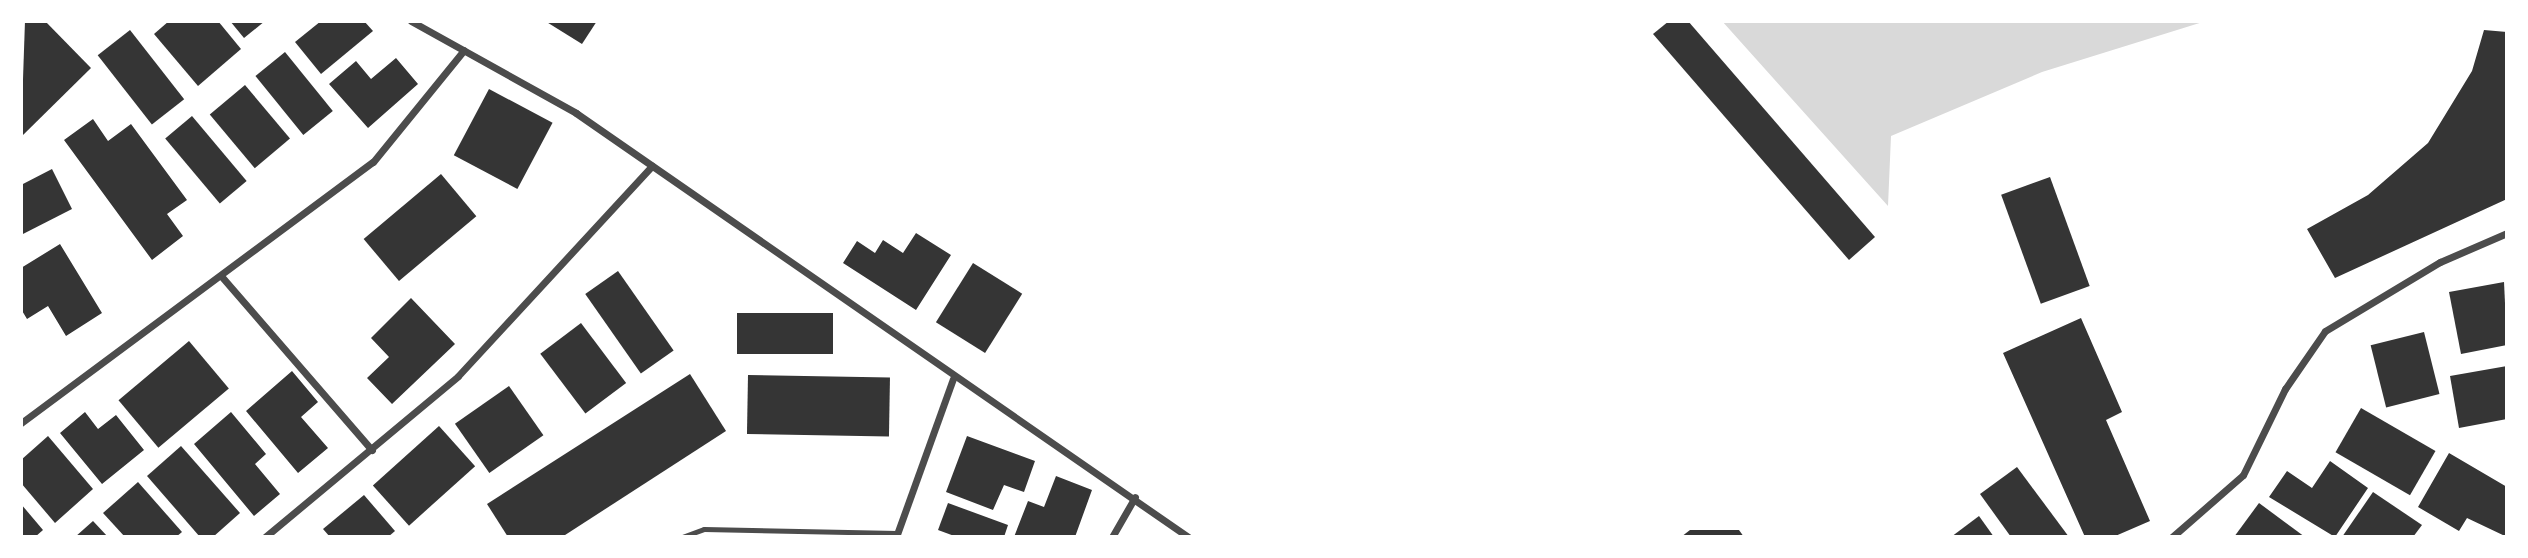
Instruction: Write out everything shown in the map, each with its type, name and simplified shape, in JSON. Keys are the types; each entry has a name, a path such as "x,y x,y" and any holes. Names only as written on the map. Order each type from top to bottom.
{"street":[{"path":"411,21 576,113 953,379 1136,497 1188,537"},
{"path":"21,423 373,162 464,50"},
{"path":"265,537 458,376 652,166"},
{"path":"2172,537 2243,475 2285,389 2325,331 2440,262 2507,233"},
{"path":"222,276 372,450"},
{"path":"897,535 953,379"},
{"path":"1112,537 1136,497"}],"lane":[{"path":"682,537 704,529 897,535"}],"shaded area":[{"path":"1722,21 2206,21 2042,72 1891,136 1888,206"}],"building":[{"path":"25,21 45,21 91,68 21,137"},
{"path":"169,21 218,21 241,49 198,86 154,34"},
{"path":"230,21 265,21 244,38"},
{"path":"321,21 364,21 373,31 321,74 295,42"},
{"path":"545,21 597,21 582,44"},
{"path":"1669,21 1688,21 1875,237 1849,260 1653,34"},
{"path":"130,30 184,99 152,125 98,55"},
{"path":"2484,30 2507,32 2507,199 2335,278 2307,229 2368,195 2428,143 2472,71"},
{"path":"285,52 333,111 303,135 255,76"},
{"path":"396,58 418,84 368,128 329,84 356,61 371,79"},
{"path":"245,85 290,139 255,168 210,115"},
{"path":"489,89 553,123 517,189 454,155"},
{"path":"192,116 247,181 220,204 165,138"},
{"path":"93,119 108,141 131,124 187,200 167,214 183,236 152,260 64,140"},
{"path":"52,169 72,209 21,235 21,185"},
{"path":"441,174 476,216 399,281 364,239"},
{"path":"2050,177 2090,286 2041,304 2001,195"},
{"path":"916,233 951,255 916,310 843,263 857,241 875,253 883,240 903,253"},
{"path":"60,244 102,313 66,336 48,306 27,319 21,309 21,268"},
{"path":"973,263 1022,294 985,353 936,322"},
{"path":"618,271 674,350 641,373 585,294"},
{"path":"2504,282 2507,345 2461,354 2449,292"},
{"path":"411,298 455,344 392,404 367,378 389,357 371,338"},
{"path":"737,313 833,313 833,354 737,354"},
{"path":"2081,318 2122,412 2106,420 2150,521 2113,537 2085,537 2003,353"},
{"path":"581,323 626,383 585,414 540,354"},
{"path":"2424,332 2439,394 2386,407 2371,345"},
{"path":"189,341 229,388 158,448 119,400"},
{"path":"2507,366 2507,419 2459,428 2450,376"},
{"path":"292,371 318,402 301,417 328,448 298,473 246,411"},
{"path":"690,374 726,431 562,537 508,537 487,504"},
{"path":"748,375 890,377 889,436 747,434"},
{"path":"509,386 543,435 489,473 455,424"},
{"path":"2361,408 2435,451 2410,495 2336,452"},
{"path":"85,412 98,429 116,415 144,450 102,484 60,433"},
{"path":"231,412 266,454 255,464 280,494 254,516 194,444"},
{"path":"439,426 475,466 409,526 373,486"},
{"path":"48,436 93,489 55,523 21,483 21,460"},
{"path":"967,436 1035,461 1024,492 1004,485 993,510 946,492"},
{"path":"181,446 240,513 213,537 200,537 147,476"},
{"path":"2449,453 2507,487 2507,537 2467,518 2459,531 2418,507"},
{"path":"2330,461 2368,488 2335,537 2269,497 2287,471 2312,488"},
{"path":"2017,467 2069,537 2011,537 1980,494"},
{"path":"1056,476 1092,490 1075,537 1014,537 1028,501 1044,507"},
{"path":"138,482 182,532 176,537 125,537 103,513"},
{"path":"2373,492 2422,525 2413,537 2342,537"},
{"path":"364,495 395,531 388,537 330,537 323,529"},
{"path":"948,503 1008,525 1004,537 957,537 938,530"},
{"path":"2259,503 2305,537 2234,537"},
{"path":"21,504 43,530 35,537 21,537"},
{"path":"1979,516 1994,537 1951,537"},
{"path":"93,521 108,537 75,537"},
{"path":"1690,530 1739,530 1744,537 1681,537"}]}
